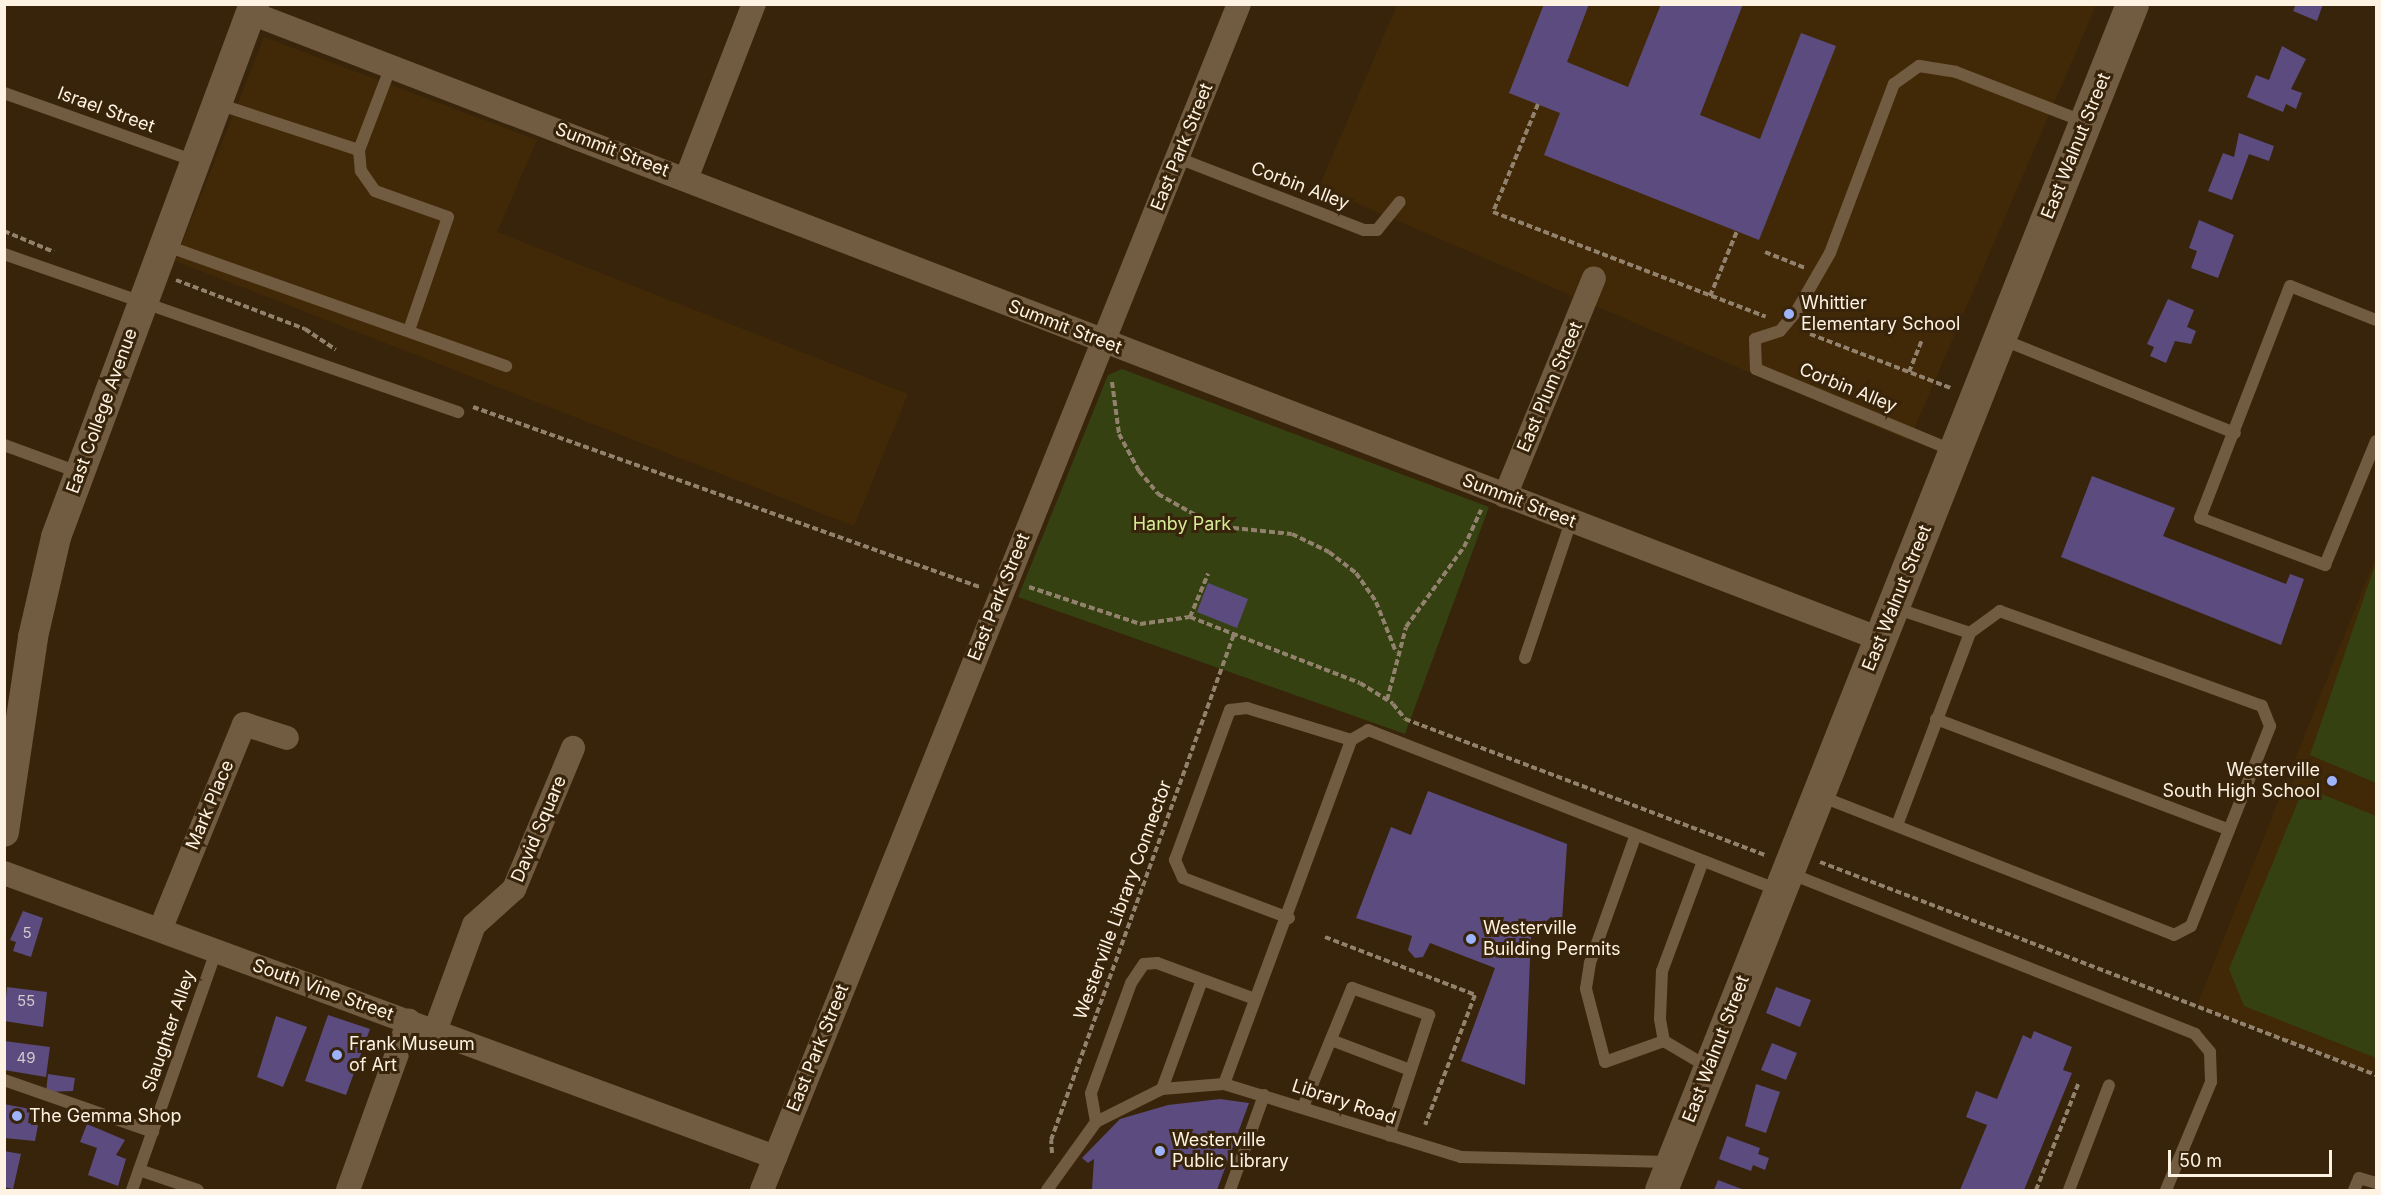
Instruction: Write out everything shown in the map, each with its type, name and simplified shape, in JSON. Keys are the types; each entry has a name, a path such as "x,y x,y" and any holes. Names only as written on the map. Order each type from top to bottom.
{"main road":[{"name":"East Walnut Street","path":"1666,1176 1894,608 2132,4"}],"street":[{"path":"686,179 754,4"},
{"name":"East Park Street","path":"762,1191 1239,4"},
{"name":"Summit Street","path":"252,9 391,66 1103,342 1495,498 1571,521 1880,639"},
{"name":"East College Avenue","path":"4,832 35,627 48,564 78,472 252,9"},
{"name":"East Plum Street","path":"1495,498 1594,278"},
{"name":"Mark Place","path":"160,930 244,724 287,738"},
{"name":"David Square","path":"435,1031 474,925 514,889 573,748"},
{"name":"South Vine Street","path":"4,873 775,1157"},
{"path":"348,1191 409,1021"}],"lane":[{"path":"391,66 359,150 362,171 375,190 448,217 409,330"},
{"name":"Corbin Alley","path":"1955,452 1756,369 1755,339 1780,331 1796,312 1830,253 1894,84 1919,66 1956,72 2086,123"},
{"name":"Israel Street","path":"4,93 195,161"},
{"path":"216,104 359,150"},
{"name":"Corbin Alley","path":"1178,158 1309,209 1377,230 1400,202"},
{"path":"4,254 141,305 180,312 458,412"},
{"path":"158,258 409,330 506,366"},
{"path":"2376,320 2290,286 2235,433 2200,518 2325,565 2376,441"},
{"path":"2000,339 2235,433"},
{"path":"4,445 78,472"},
{"path":"1525,658 1571,521"},
{"path":"1894,608 1970,633"},
{"path":"1817,795 2174,935 2191,926 2270,726 2262,706 2001,610 1970,633 1897,825"},
{"path":"1289,918 1183,878 1175,860 1230,710 1247,708 1351,740"},
{"path":"1936,719 2229,830"},
{"path":"1224,1083 1289,918 1351,740 1368,730 1385,733 1635,837 1703,861 1786,873 2196,1034 2210,1052 2211,1082 2166,1191"},
{"path":"1635,837 1590,963 1586,989 1605,1062 1664,1041 1709,1067"},
{"path":"1664,1041 1662,971 1703,861"},
{"name":"Slaughter Alley","path":"132,1191 216,951"},
{"path":"1096,1122 1091,1093 1131,983 1144,964 1157,963 1256,999"},
{"path":"1162,1089 1202,980"},
{"path":"1304,1107 1352,988 1429,1015 1389,1136"},
{"path":"1331,1040 1410,1070"},
{"path":"4,1080 153,1132"},
{"name":"Library Road","path":"1047,1191 1055,1176 1096,1122 1162,1089 1224,1083 1461,1157 1666,1176"},
{"path":"2069,1191 2109,1085"},
{"path":"1230,1191 1264,1095"},
{"path":"139,1170 198,1191"},
{"path":"2354,1191 2360,1178 2376,1183"}],"path":[{"path":"1538,104 1493,212 1772,319"},
{"path":"1710,296 1737,231"},
{"path":"1765,252 1806,268"},
{"path":"158,258 305,329 341,354"},
{"path":"1803,277 1810,258"},
{"path":"1810,334 1954,390"},
{"path":"1909,372 1922,339"},
{"path":"1112,375 1119,434 1139,471 1158,494 1215,526 1292,534 1329,552 1356,573 1376,602 1396,652"},
{"path":"470,406 985,589 1006,579 1140,624 1190,617 1360,683 1387,700 1405,719 1761,854 1786,873 1813,859 2376,1075"},
{"path":"1387,700 1396,652 1422,601 1464,547 1495,498"},
{"path":"1190,617 1208,574"},
{"name":"Westerville Library Connector","path":"1055,1176 1051,1140 1234,634"},
{"path":"2036,1191 2079,1082"}],"shaded area":[{"name":"Whittier Elementary School","path":"1397,5 2096,5 1909,441 1319,187"},
{"path":"264,37 537,140 497,232 908,394 854,526 175,261"},
{"name":"Westerville South High School","path":"2376,556 2376,1075 2197,1005"}],"green space":[{"name":"Hanby Park","path":"1122,369 1489,507 1405,734 1018,597 1108,375"},
{"path":"2376,562 2376,783 2310,755"},
{"path":"2304,787 2376,816 2376,1058 2244,1006 2229,969"}],"building":[{"path":"1544,4 1589,4 1567,62 1628,87 1661,4 1743,4 1700,115 1760,139 1801,33 1836,46 1759,240 1544,155 1560,113 1509,93"},
{"path":"2296,4 2323,4 2317,21 2293,11"},
{"path":"2282,46 2306,59 2291,89 2302,93 2296,109 2286,104 2283,112 2247,97 2256,75 2269,80"},
{"path":"2239,133 2274,146 2269,161 2249,154 2232,200 2208,191 2223,153 2234,157"},
{"path":"2199,220 2234,235 2218,278 2191,268 2197,251 2189,248"},
{"path":"2168,299 2194,310 2187,327 2196,331 2191,344 2175,341 2166,363 2150,356 2154,347 2147,344"},
{"path":"2092,476 2175,508 2163,536 2286,584 2290,574 2304,579 2281,645 2061,557"},
{"path":"1208,583 1248,599 1237,628 1197,612"},
{"name":"Westerville Building Permits","path":"1428,791 1567,844 1562,921 1551,917 1539,928 1523,931 1531,934 1525,1085 1461,1061 1495,968 1430,943 1423,957 1415,958 1408,950 1412,936 1356,918 1391,827 1411,835"},
{"path":"23,911 43,918 31,957 13,951 16,942 10,940"},
{"path":"7,987 47,992 43,1027 4,1021"},
{"path":"1776,987 1811,1000 1800,1027 1766,1013"},
{"name":"Frank Museum of Art","path":"328,1015 370,1029 346,1095 305,1081"},
{"path":"276,1016 307,1027 283,1087 257,1077"},
{"path":"2034,1031 2072,1047 2063,1070 2072,1073 2024,1190 1960,1190 1987,1125 1966,1117 1976,1091 1997,1099 2023,1035 2031,1039"},
{"path":"4,1041 50,1047 46,1077 4,1070"},
{"path":"1772,1043 1797,1053 1786,1080 1761,1070"},
{"path":"48,1074 75,1078 73,1091 46,1092"},
{"path":"1756,1084 1780,1092 1766,1133 1745,1126"},
{"name":"Westerville Public Library","path":"1220,1099 1249,1103 1217,1190 1092,1190 1094,1159 1088,1163 1082,1158 1120,1119 1168,1105"},
{"name":"The Gemma Shop","path":"4,1104 30,1109 28,1123 38,1125 35,1141 4,1138"},
{"path":"87,1124 125,1140 116,1155 126,1159 118,1186 88,1175 97,1148 80,1142"},
{"path":"1727,1136 1760,1148 1758,1154 1769,1158 1765,1170 1753,1165 1751,1171 1719,1159"},
{"path":"4,1151 21,1154 13,1189 4,1187"},
{"path":"1718,1180 1739,1188 1745,1190 1714,1190"}],"place":[{"name":"Whittier Elementary School","path":"1789,314"},
{"name":"Westerville South High School","path":"2332,781"},
{"name":"Westerville Building Permits","path":"1471,939"},
{"name":"Frank Museum of Art","path":"337,1055"},
{"name":"The Gemma Shop","path":"17,1116"},
{"name":"Westerville Public Library","path":"1160,1151"}]}
